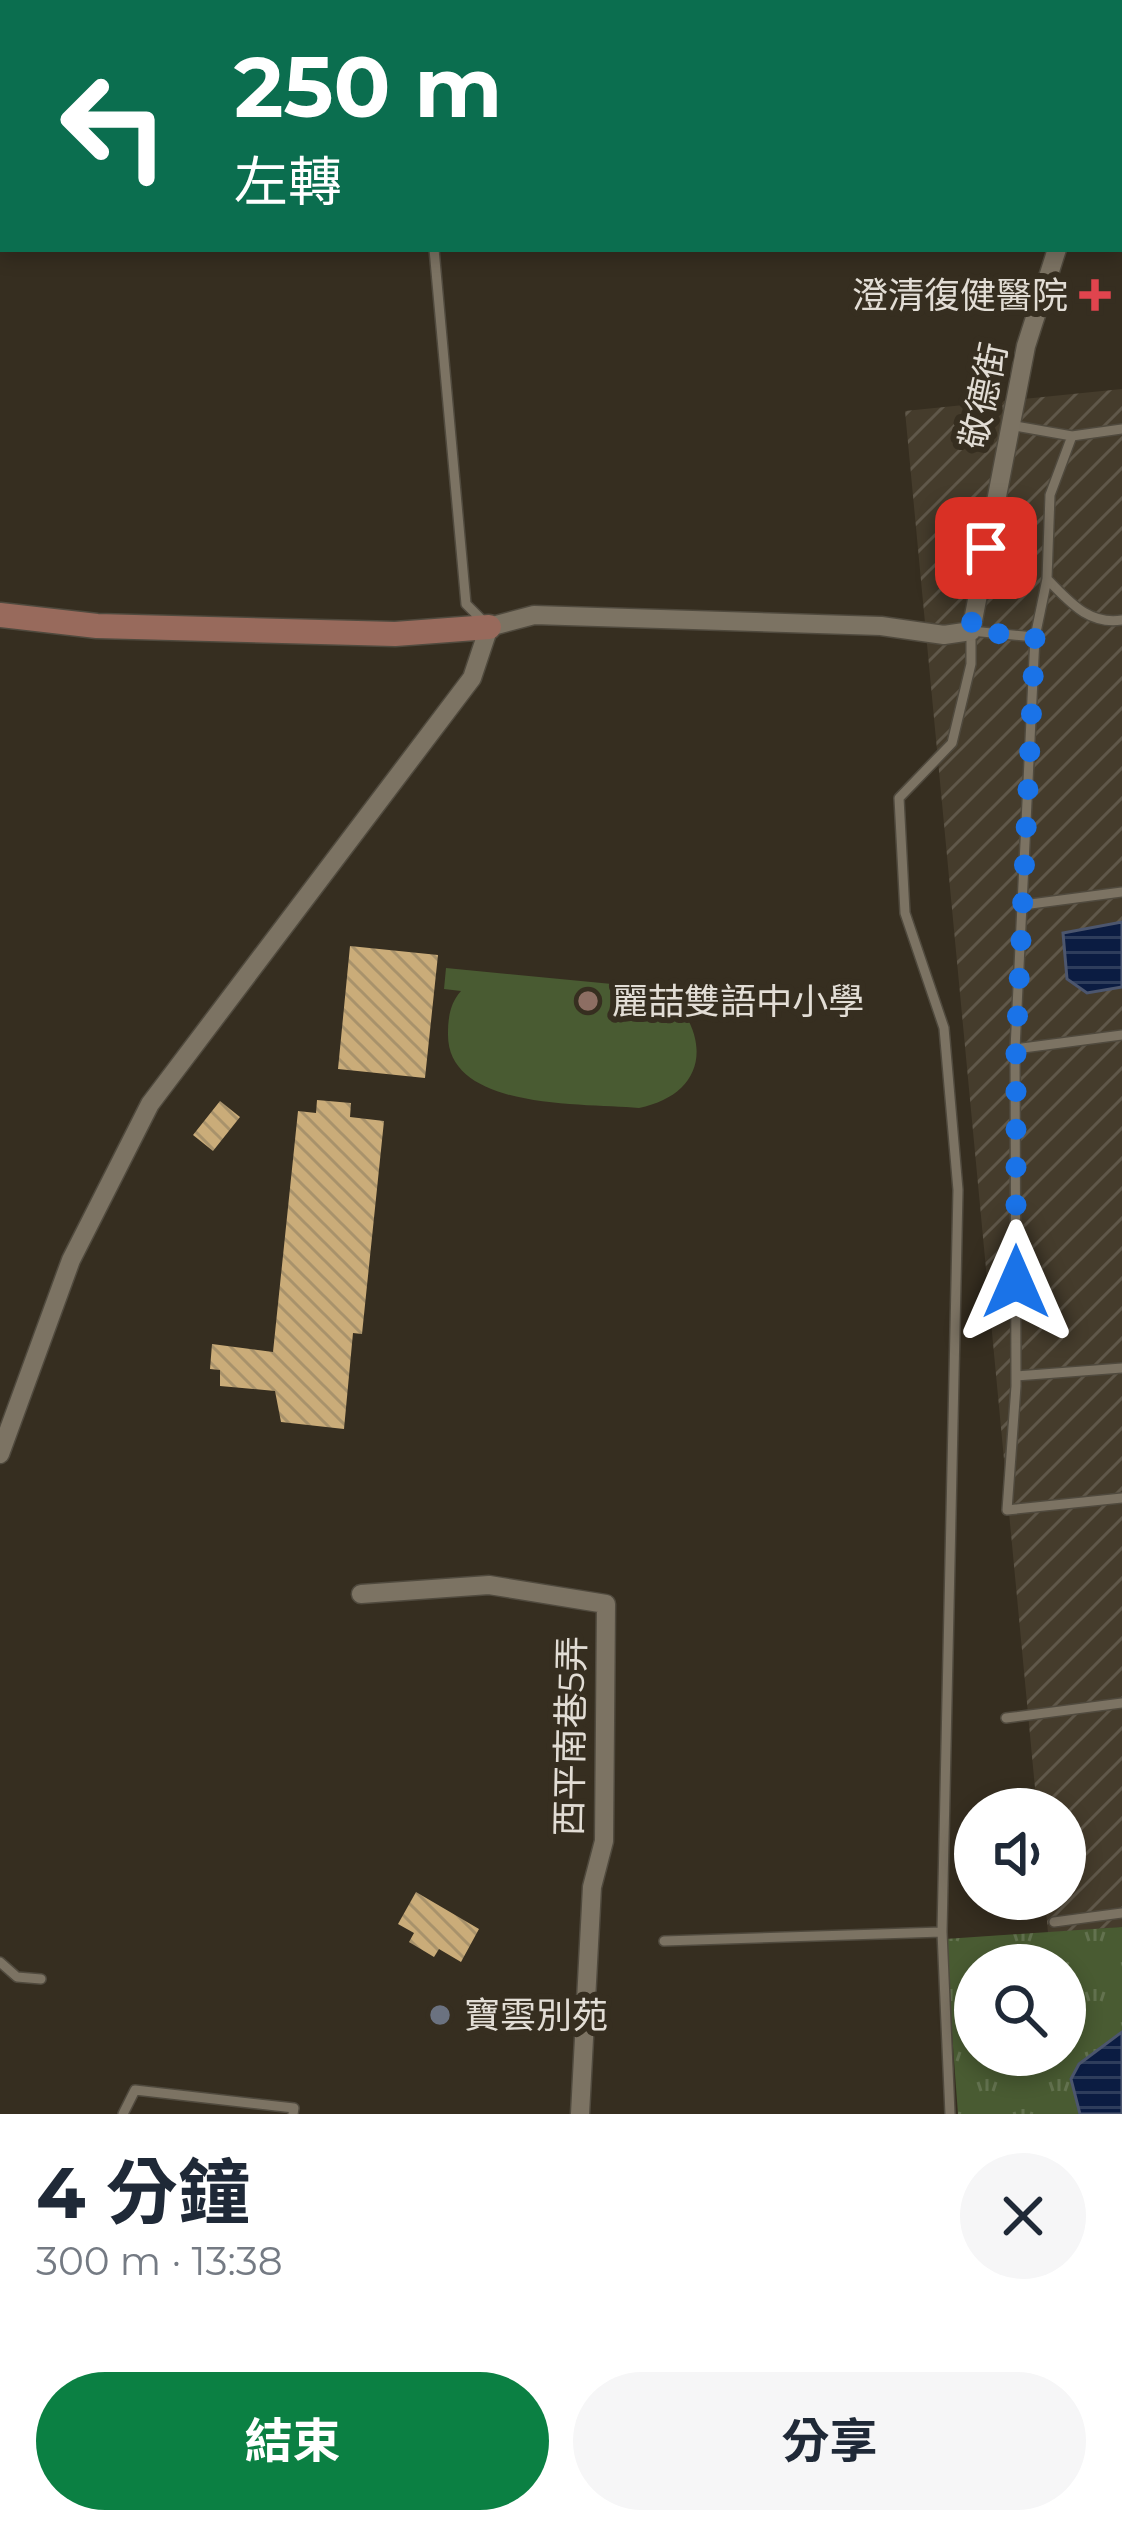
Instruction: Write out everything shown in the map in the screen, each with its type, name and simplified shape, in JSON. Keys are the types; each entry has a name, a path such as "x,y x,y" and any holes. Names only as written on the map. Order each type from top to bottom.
{"street":[{"name":"敬德街","path":"970,631 1026,346 1057,252"},
{"path":"0,615 97,626 395,634 489,627 534,615 881,626 944,635 970,631"},
{"path":"0,1454 71,1260 150,1104 472,678 489,627"},
{"name":"西平南巷5弄","path":"361,1594 489,1585 606,1604 604,1841 592,1887 580,2114"}],"lane":[{"path":"434,252 466,604 489,627"},
{"path":"1010,425 1072,436 1122,430"},
{"path":"1072,436 1049,495 1048,580 1035,637 1016,1048 1016,1376 1007,1510 1122,1498"},
{"path":"1048,580 1075,608 1102,623 1122,620"},
{"path":"950,2114 942,1932 958,1190 944,1028 905,913 899,798 952,742 971,664 970,631 1035,637"},
{"path":"1023,905 1122,892"},
{"path":"1016,1048 1122,1035"},
{"path":"1016,1376 1122,1368"},
{"path":"1006,1718 1122,1702"},
{"path":"1054,1922 1122,1912"},
{"path":"664,1941 942,1932"},
{"path":"0,1962 17,1977 41,1979"},
{"path":"123,2114 135,2090 245,2100 294,2108 293,2114"}],"shaded area":[{"path":"1122,389 1122,1927 1048,1933 1047,1920 1086,1920 1086,1788 1035,1788 905,411"}],"green space":[{"path":"446,968 716,994 715,1016 685,1014 693,1031 696,1061 683,1086 657,1103 639,1108 522,1098 470,1077 454,1059 448,1022 461,991 444,989"},
{"path":"1122,1927 1122,2114 958,2114 955,2076 1086,2076 1086,1944 954,1944 954,2060 945,1939"}],"water":[{"path":"1122,922 1122,987 1087,993 1067,979 1063,933"},
{"path":"1122,2032 1122,2114 1080,2114 1071,2079 1086,2076 1086,2059"}],"building":[{"path":"350,946 438,955 425,1078 338,1069"},
{"path":"317,1100 351,1103 350,1117 384,1121 362,1334 353,1333 344,1429 281,1422 275,1391 220,1386 220,1370 210,1369 212,1344 273,1352 298,1111 316,1113"},
{"path":"220,1101 240,1117 213,1151 193,1135"},
{"path":"416,1892 479,1929 461,1962 439,1949 434,1957 409,1942 414,1933 398,1924"}],"place":[{"name":"澄清復健醫院","path":"1095,295"},
{"name":"麗喆雙語中小學","path":"588,1001"},
{"name":"寶雲別苑","path":"440,2015"}],"route":[{"path":"986,548 970,631 1035,637 1016,1048 1016,1282"}]}
